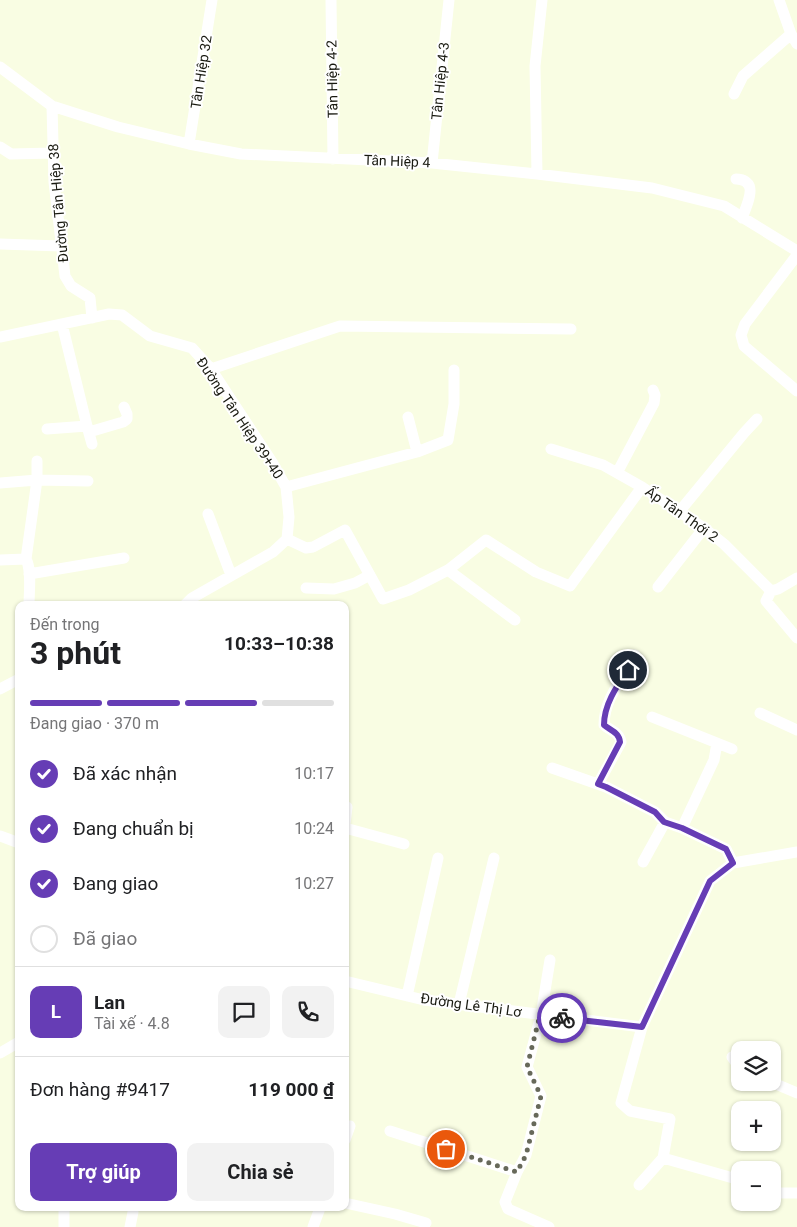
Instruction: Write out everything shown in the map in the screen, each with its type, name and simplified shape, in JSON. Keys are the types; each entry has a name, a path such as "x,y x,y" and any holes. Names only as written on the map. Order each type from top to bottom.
{"street":[{"name":"Tân Hiệp 32","path":"189,144 212,0"},
{"name":"Tân Hiệp 4-2","path":"331,0 333,159"},
{"name":"Tân Hiệp 4-3","path":"432,163 449,0"},
{"path":"537,174 535,66 542,0"},
{"path":"734,94 743,76 794,39 779,0"},
{"name":"Tân Hiệp 4","path":"0,67 52,106 118,127 189,144 241,154 432,163 652,188 724,206 797,253"},
{"name":"Đường Tân Hiệp 38","path":"52,106 54,182 65,276 71,286 90,298 92,318"},
{"path":"0,147 11,154 53,153"},
{"path":"736,179 746,181 750,188 749,198 742,218"},
{"path":"0,244 61,246"},
{"path":"797,253 745,324 741,335 744,346 797,391"},
{"name":"Đường Tân Hiệp 39+40","path":"0,337 109,314 122,315 150,336 192,348 211,369 272,462 286,487 289,517 287,539"},
{"path":"62,324 92,444"},
{"path":"211,369 340,326 571,329"},
{"path":"286,487 417,452 448,440 454,404 454,370"},
{"path":"617,473 654,403 655,396 652,390"},
{"path":"47,429 88,429 123,422 127,419 124,407"},
{"path":"408,417 417,452"},
{"path":"679,512 744,433 757,420"},
{"name":"Ấp Tân Thới 2","path":"551,449 603,465 642,487 704,528 724,544 771,591"},
{"path":"30,601 28,562 26,558 37,480 37,461"},
{"path":"0,483 37,480 88,481"},
{"path":"189,601 273,552 287,539 306,548 313,548 345,530 383,599 409,590 448,570 486,540 536,572 570,586 642,487"},
{"path":"208,514 231,575"},
{"path":"658,587 704,528"},
{"path":"0,560 26,558"},
{"path":"29,574 124,558"},
{"path":"448,570 515,620"},
{"path":"306,588 334,589 355,583 370,574"},
{"path":"797,578 771,591 766,601 797,638"},
{"path":"598,784 620,742 617,734 604,725 609,703 635,655"},
{"path":"0,689 15,681"},
{"path":"760,713 797,730"},
{"path":"652,717 732,749"},
{"path":"682,828 714,760 717,743"},
{"path":"552,768 606,787 655,812 664,822 682,828 726,849 733,863"},
{"path":"643,862 664,822"},
{"path":"349,827 404,844"},
{"path":"0,836 15,842"},
{"path":"639,1185 663,1158 670,1119 630,1111 620,1103 642,1027 710,881 733,863 797,852"},
{"path":"407,996 438,858"},
{"path":"459,1004 494,858"},
{"path":"549,1227 508,1209 505,1202 526,1155 541,1096 527,1067 540,1015 550,960"},
{"name":"Đường Lê Thị Lơ","path":"349,983 424,1000 642,1027"},
{"path":"1,1052 15,1044"},
{"path":"781,1086 797,1093"},
{"path":"390,1131 517,1172"},
{"path":"663,1158 731,1177"},
{"path":"781,1193 797,1192"},
{"path":"349,1205 395,1214 426,1223"},
{"path":"64,1211 64,1227"},
{"path":"313,1227 319,1211"},
{"path":"130,1227 133,1212"}],"way so far":[{"path":"446,1149 517,1172 526,1155 541,1096 527,1067 540,1015 562,1018"}],"route":[{"path":"562,1018 642,1027 710,881 733,863 726,849 682,828 664,822 655,812 598,784 620,742 617,734 607,728 604,725 604,721 611,696 628,670"}]}
